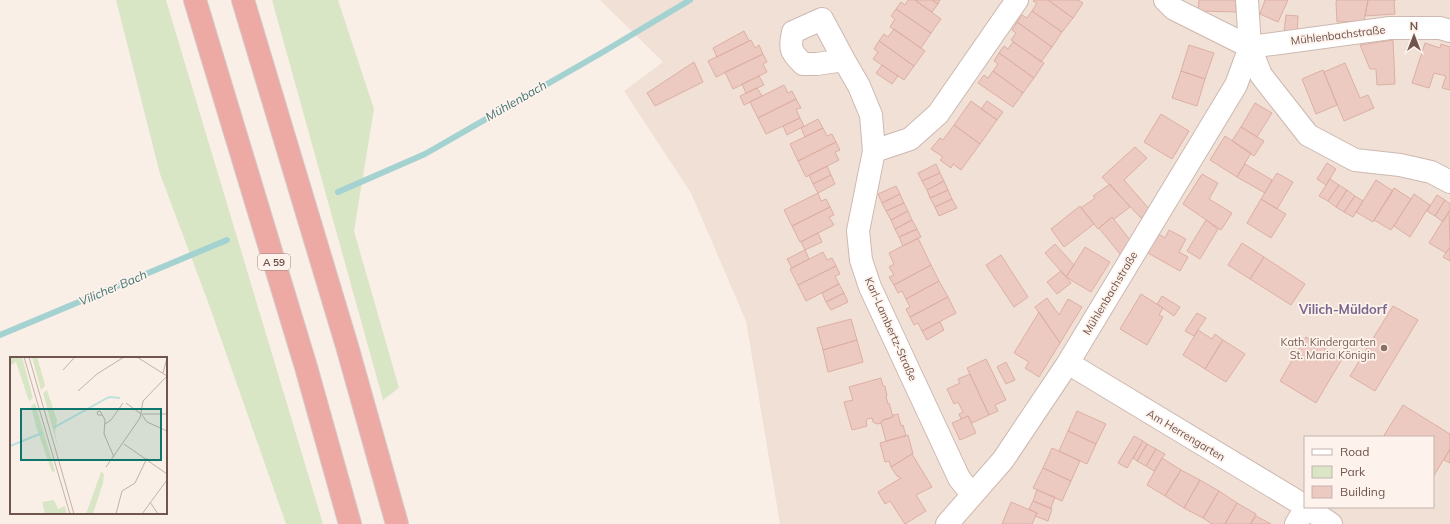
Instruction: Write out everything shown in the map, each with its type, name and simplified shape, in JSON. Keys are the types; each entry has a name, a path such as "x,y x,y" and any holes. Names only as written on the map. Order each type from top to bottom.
{"highway":[{"name":"A 59","path":"195,0 306,367 350,524"},
{"path":"243,0 345,338 397,524"}],"street":[{"path":"874,150 910,139 938,114 1017,0"},
{"path":"1165,0 1174,8 1250,47"},
{"path":"1247,0 1250,47 1261,75 1308,135 1355,160 1400,165 1431,172 1450,182"},
{"name":"Mühlenbachstraße","path":"947,524 1003,460 1068,363 1236,85 1250,47 1390,28 1440,28 1450,31"},
{"name":"Karl-Lambertz-Straße","path":"844,60 859,86 871,116 874,150 858,231 862,260 870,287 959,478 972,495"},
{"name":"Am Herrengarten","path":"1068,363 1304,506"},
{"path":"1296,524 1305,508"},
{"name":"Am Herrengarten","path":"1307,508 1331,524"}],"shaded area":[{"path":"600,0 1450,0 1450,524 780,524 746,321 691,193 624,91 663,62"}],"green space":[{"path":"116,0 166,0 323,524 286,524 208,302 160,174"},
{"path":"272,0 338,0 374,109 354,231 399,388 383,400"}],"building":[{"path":"908,0 915,0 941,19 931,33 896,9 901,2 905,5"},
{"path":"916,0 932,0 938,4 932,12"},
{"path":"932,0 940,0 938,4"},
{"path":"1048,0 1073,18 1062,32 1032,11 1037,3 1033,1"},
{"path":"1048,0 1078,0 1083,3 1073,18"},
{"path":"1199,0 1236,0 1236,12 1198,11"},
{"path":"1265,0 1288,0 1278,22 1260,14"},
{"path":"1337,0 1368,0 1364,21 1337,22"},
{"path":"1368,0 1394,0 1395,14 1365,16"},
{"path":"896,9 931,33 921,48 890,27 895,19 891,16"},
{"path":"1032,11 1062,32 1052,47 1017,22 1022,15 1027,18"},
{"path":"1286,15 1298,16 1297,33 1284,32"},
{"path":"1017,22 1052,47 1041,62 1011,40 1016,33 1012,30"},
{"path":"894,29 925,51 914,66 879,41 884,34 888,37"},
{"path":"744,31 749,41 717,57 713,48"},
{"path":"751,40 755,48 759,45 763,54 716,77 708,61"},
{"path":"1393,40 1395,84 1377,85 1376,69 1370,69 1360,45"},
{"path":"879,41 914,66 904,80 873,59 878,52 874,49"},
{"path":"1013,42 1044,63 1034,78 999,53 1004,46 1008,49"},
{"path":"1425,43 1440,48 1441,44 1450,47 1450,90 1442,88 1446,76 1434,73 1429,88 1412,83"},
{"path":"1189,45 1214,53 1205,79 1181,71"},
{"path":"999,53 1034,78 1023,93 993,71 998,64 994,61"},
{"path":"763,54 767,62 763,64 767,72 733,89 725,72"},
{"path":"694,62 703,82 655,106 647,93"},
{"path":"1345,63 1360,98 1368,95 1374,108 1344,121 1324,72"},
{"path":"882,65 898,76 892,84 876,73"},
{"path":"1323,70 1337,105 1316,114 1302,79"},
{"path":"993,71 1023,93 1013,107 978,83 984,75 988,78"},
{"path":"1181,71 1205,79 1197,106 1172,98"},
{"path":"759,76 764,85 746,93 742,84"},
{"path":"784,85 788,93 792,91 796,99 758,118 750,102"},
{"path":"757,88 762,96 744,105 740,96"},
{"path":"796,99 801,108 796,109 800,118 766,134 758,118"},
{"path":"971,101 997,120 980,144 954,125"},
{"path":"987,101 1003,112 997,120 981,109"},
{"path":"1255,103 1272,113 1257,137 1241,127"},
{"path":"1161,114 1189,131 1172,159 1144,142"},
{"path":"800,118 804,126 787,135 783,126"},
{"path":"818,119 823,128 805,137 801,128"},
{"path":"954,125 980,144 961,170 953,164 951,168 940,160 943,157 931,149 940,138 943,140"},
{"path":"1241,127 1264,141 1254,156 1232,141"},
{"path":"823,128 827,136 832,134 836,142 798,161 790,144"},
{"path":"1225,136 1251,153 1237,177 1210,160"},
{"path":"836,142 840,150 835,152 839,160 806,177 798,161"},
{"path":"1135,147 1147,158 1124,180 1150,210 1141,218 1102,177"},
{"path":"1327,163 1336,169 1326,185 1317,179"},
{"path":"936,164 940,173 922,181 918,173"},
{"path":"1245,164 1272,180 1265,193 1237,177"},
{"path":"827,166 831,175 813,184 809,175"},
{"path":"940,173 944,181 927,190 922,181"},
{"path":"1277,173 1293,182 1277,209 1261,199"},
{"path":"1202,174 1218,183 1209,199 1232,213 1221,230 1183,204"},
{"path":"831,175 835,184 818,193 813,184"},
{"path":"1330,179 1339,185 1328,201 1319,196"},
{"path":"1376,180 1393,191 1373,222 1356,212"},
{"path":"944,181 948,190 930,198 927,190"},
{"path":"1110,184 1130,207 1114,219 1112,217 1098,229 1081,208 1095,198 1093,196"},
{"path":"1339,185 1347,190 1336,207 1328,201"},
{"path":"896,186 900,194 882,203 878,194"},
{"path":"1394,188 1411,199 1391,230 1374,220"},
{"path":"948,190 952,199 935,207 930,198"},
{"path":"1347,190 1355,196 1344,212 1336,207"},
{"path":"818,193 821,201 826,199 830,207 792,226 784,210"},
{"path":"900,194 904,203 886,211 882,203"},
{"path":"1414,194 1430,205 1410,237 1394,226"},
{"path":"1437,195 1445,200 1435,216 1427,211"},
{"path":"1355,196 1363,201 1353,217 1344,212"},
{"path":"952,199 957,208 939,216 935,207"},
{"path":"1261,199 1286,214 1271,238 1247,223"},
{"path":"1445,200 1450,204 1450,210 1443,222 1435,216"},
{"path":"904,203 908,211 891,220 886,211"},
{"path":"1080,206 1094,224 1064,247 1051,229"},
{"path":"830,207 834,215 829,217 834,225 800,242 792,226"},
{"path":"908,211 912,220 895,229 891,220"},
{"path":"1449,211 1450,247 1446,253 1429,243"},
{"path":"1112,217 1133,244 1120,254 1099,228"},
{"path":"912,220 917,229 899,237 895,229"},
{"path":"1206,220 1218,229 1200,259 1187,251"},
{"path":"917,229 921,237 903,246 899,237"},
{"path":"1169,230 1186,239 1179,252 1188,257 1180,271 1146,252 1157,233 1165,238"},
{"path":"818,233 822,242 805,250 801,242"},
{"path":"918,238 931,265 894,285 889,277 894,275 889,267 894,264 889,253"},
{"path":"1242,243 1264,257 1250,279 1228,265"},
{"path":"1055,244 1074,265 1066,277 1045,253"},
{"path":"1085,247 1110,262 1091,292 1066,277"},
{"path":"1450,247 1450,261 1443,257"},
{"path":"805,250 809,259 792,268 787,259"},
{"path":"823,252 827,260 832,258 836,266 798,285 790,269"},
{"path":"1001,255 1028,297 1014,307 986,265"},
{"path":"1264,257 1305,284 1291,305 1250,279"},
{"path":"931,265 939,281 906,299 902,291 898,293 894,285"},
{"path":"836,266 840,274 835,276 839,284 806,301 798,285"},
{"path":"1061,271 1071,283 1057,294 1047,282"},
{"path":"939,281 948,297 910,317 906,309 910,307 906,299"},
{"path":"839,284 844,293 826,302 822,293"},
{"path":"844,293 848,302 831,310 826,302"},
{"path":"1141,294 1163,308 1159,315 1163,317 1147,345 1120,329"},
{"path":"1162,296 1180,307 1174,316 1157,304"},
{"path":"948,297 956,313 922,331 918,323 914,325 910,317"},
{"path":"1047,298 1059,315 1068,299 1082,307 1060,343 1035,307"},
{"name":"Kath. Kindergarten St. Maria Königin","path":"1393,306 1418,320 1375,391 1350,376"},
{"path":"1039,312 1060,343 1039,377 1025,368 1029,362 1014,353"},
{"path":"1197,313 1206,318 1194,336 1185,331"},
{"path":"851,319 857,340 823,350 817,328"},
{"path":"940,322 944,330 927,340 922,331"},
{"path":"1198,330 1212,339 1215,334 1223,340 1205,369 1183,355"},
{"path":"1306,337 1342,359 1316,403 1280,381"},
{"path":"857,340 863,362 828,372 823,350"},
{"path":"1223,340 1245,354 1226,382 1205,369"},
{"path":"986,359 1006,400 995,405 998,411 989,415 967,368"},
{"path":"1006,362 1015,380 1006,384 997,367"},
{"path":"970,374 989,415 972,423 968,416 961,419 959,414 963,412 958,402 954,404 947,389 960,383 958,379"},
{"path":"881,378 883,386 885,386 888,404 889,403 893,417 883,420 881,423 877,424 873,422 872,418 867,419 867,426 852,430 844,402 853,400 849,387"},
{"path":"1403,405 1450,434 1450,449 1434,475 1434,436 1384,436"},
{"path":"1077,411 1106,424 1096,444 1068,431"},
{"path":"898,414 901,426 903,425 906,436 886,441 881,423 883,420"},
{"path":"968,416 976,433 960,440 952,423"},
{"path":"1068,431 1096,444 1087,464 1059,451"},
{"path":"908,435 913,454 891,467 889,461 885,462 880,443"},
{"path":"1134,436 1143,441 1127,468 1118,463"},
{"path":"1143,441 1147,444 1137,461 1133,458"},
{"path":"1147,444 1156,449 1146,466 1137,461"},
{"path":"1052,448 1080,461 1071,481 1043,468"},
{"path":"1156,449 1165,454 1154,471 1146,466"},
{"path":"1450,449 1450,463 1444,460"},
{"path":"912,454 932,487 916,495 926,511 905,524 890,501 885,504 878,492 901,478 897,476 891,467"},
{"path":"1162,458 1181,470 1165,496 1147,485"},
{"path":"1043,468 1071,481 1062,501 1033,488"},
{"path":"1181,470 1200,480 1184,508 1165,496"},
{"path":"1200,480 1219,491 1203,518 1184,508"},
{"path":"1037,490 1055,497 1051,508 1033,501"},
{"path":"1219,491 1237,503 1225,524 1212,524 1203,518"},
{"path":"1033,501 1052,509 1048,521 1035,516 1037,513 1029,509"},
{"path":"1011,502 1037,513 1032,524 1002,524"},
{"path":"1237,503 1256,514 1250,524 1225,524"},
{"path":"1256,516 1271,524 1251,524"}],"waterway":[{"name":"Mühlenbach","path":"338,192 425,154 603,52 690,0"},
{"name":"Vilicher Bach","path":"0,335 227,240"}],"place":[{"name":"Kath. Kindergarten St. Maria Königin","path":"1384,348"}],"district":[{"name":"Vilich-Müldorf","path":"1343,309"}]}
